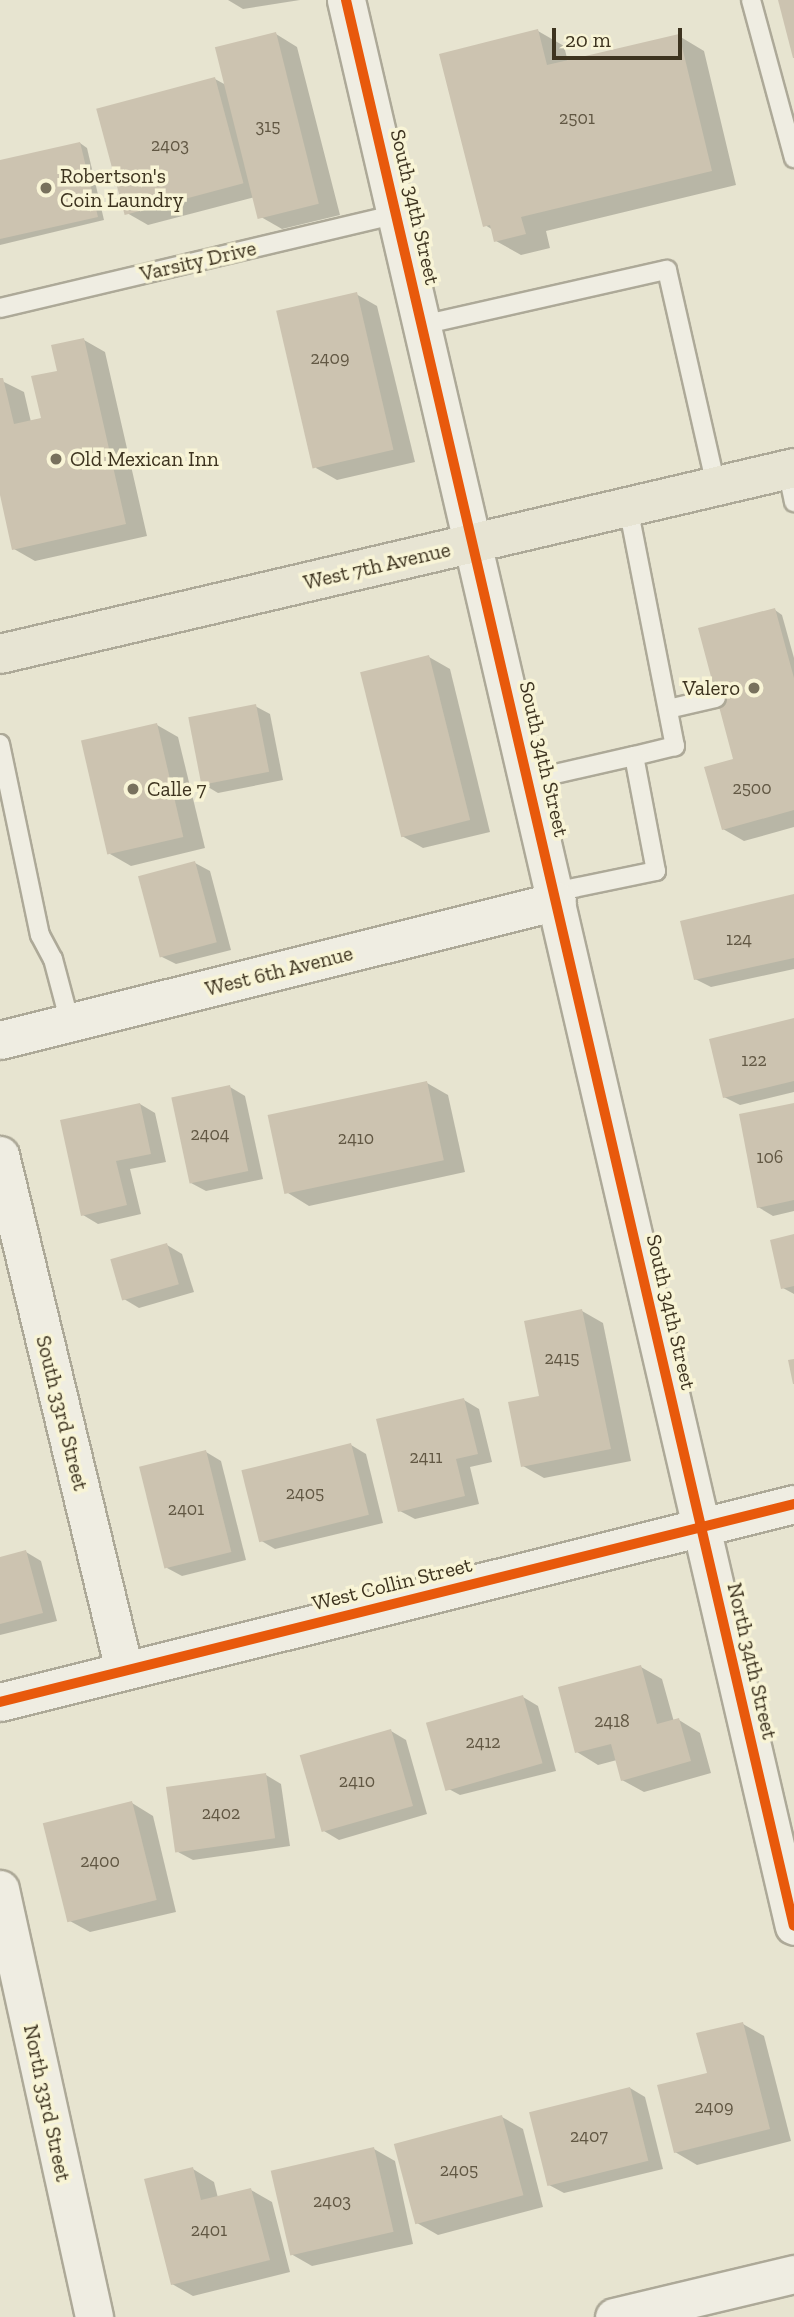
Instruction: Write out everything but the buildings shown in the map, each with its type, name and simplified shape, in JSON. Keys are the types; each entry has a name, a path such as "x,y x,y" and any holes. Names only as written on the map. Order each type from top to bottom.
{"main road":[{"name":"West 7th Avenue","path":"0,654 716,486 792,480"}],"street":[{"name":"South 34th Street","path":"346,0 701,1527"},
{"name":"West 6th Avenue","path":"0,1040 556,896"},
{"name":"South 33rd Street","path":"0,1155 124,1670"},
{"name":"West Collin Street","path":"0,1702 794,1504"},
{"name":"North 34th Street","path":"701,1527 794,1926"},
{"name":"North 33rd Street","path":"0,1889 94,2317"},
{"path":"614,2317 794,2274"}],"lane":[{"path":"751,0 794,158"},
{"name":"Varsity Drive","path":"0,308 397,214"},
{"path":"422,326 667,270 716,486"},
{"path":"529,780 675,746 628,507"},
{"path":"668,709 716,698"},
{"path":"0,744 40,935 53,959 69,1023"},
{"path":"556,896 656,871 634,756"}],"cycle path":[{"path":"346,0 794,1926"},
{"path":"0,1702 794,1504"}],"place":[{"name":"Robertson's Coin Laundry","path":"46,188"},
{"name":"Old Mexican Inn","path":"56,459"},
{"name":"Valero","path":"754,688"},
{"name":"Calle 7","path":"133,789"}]}
